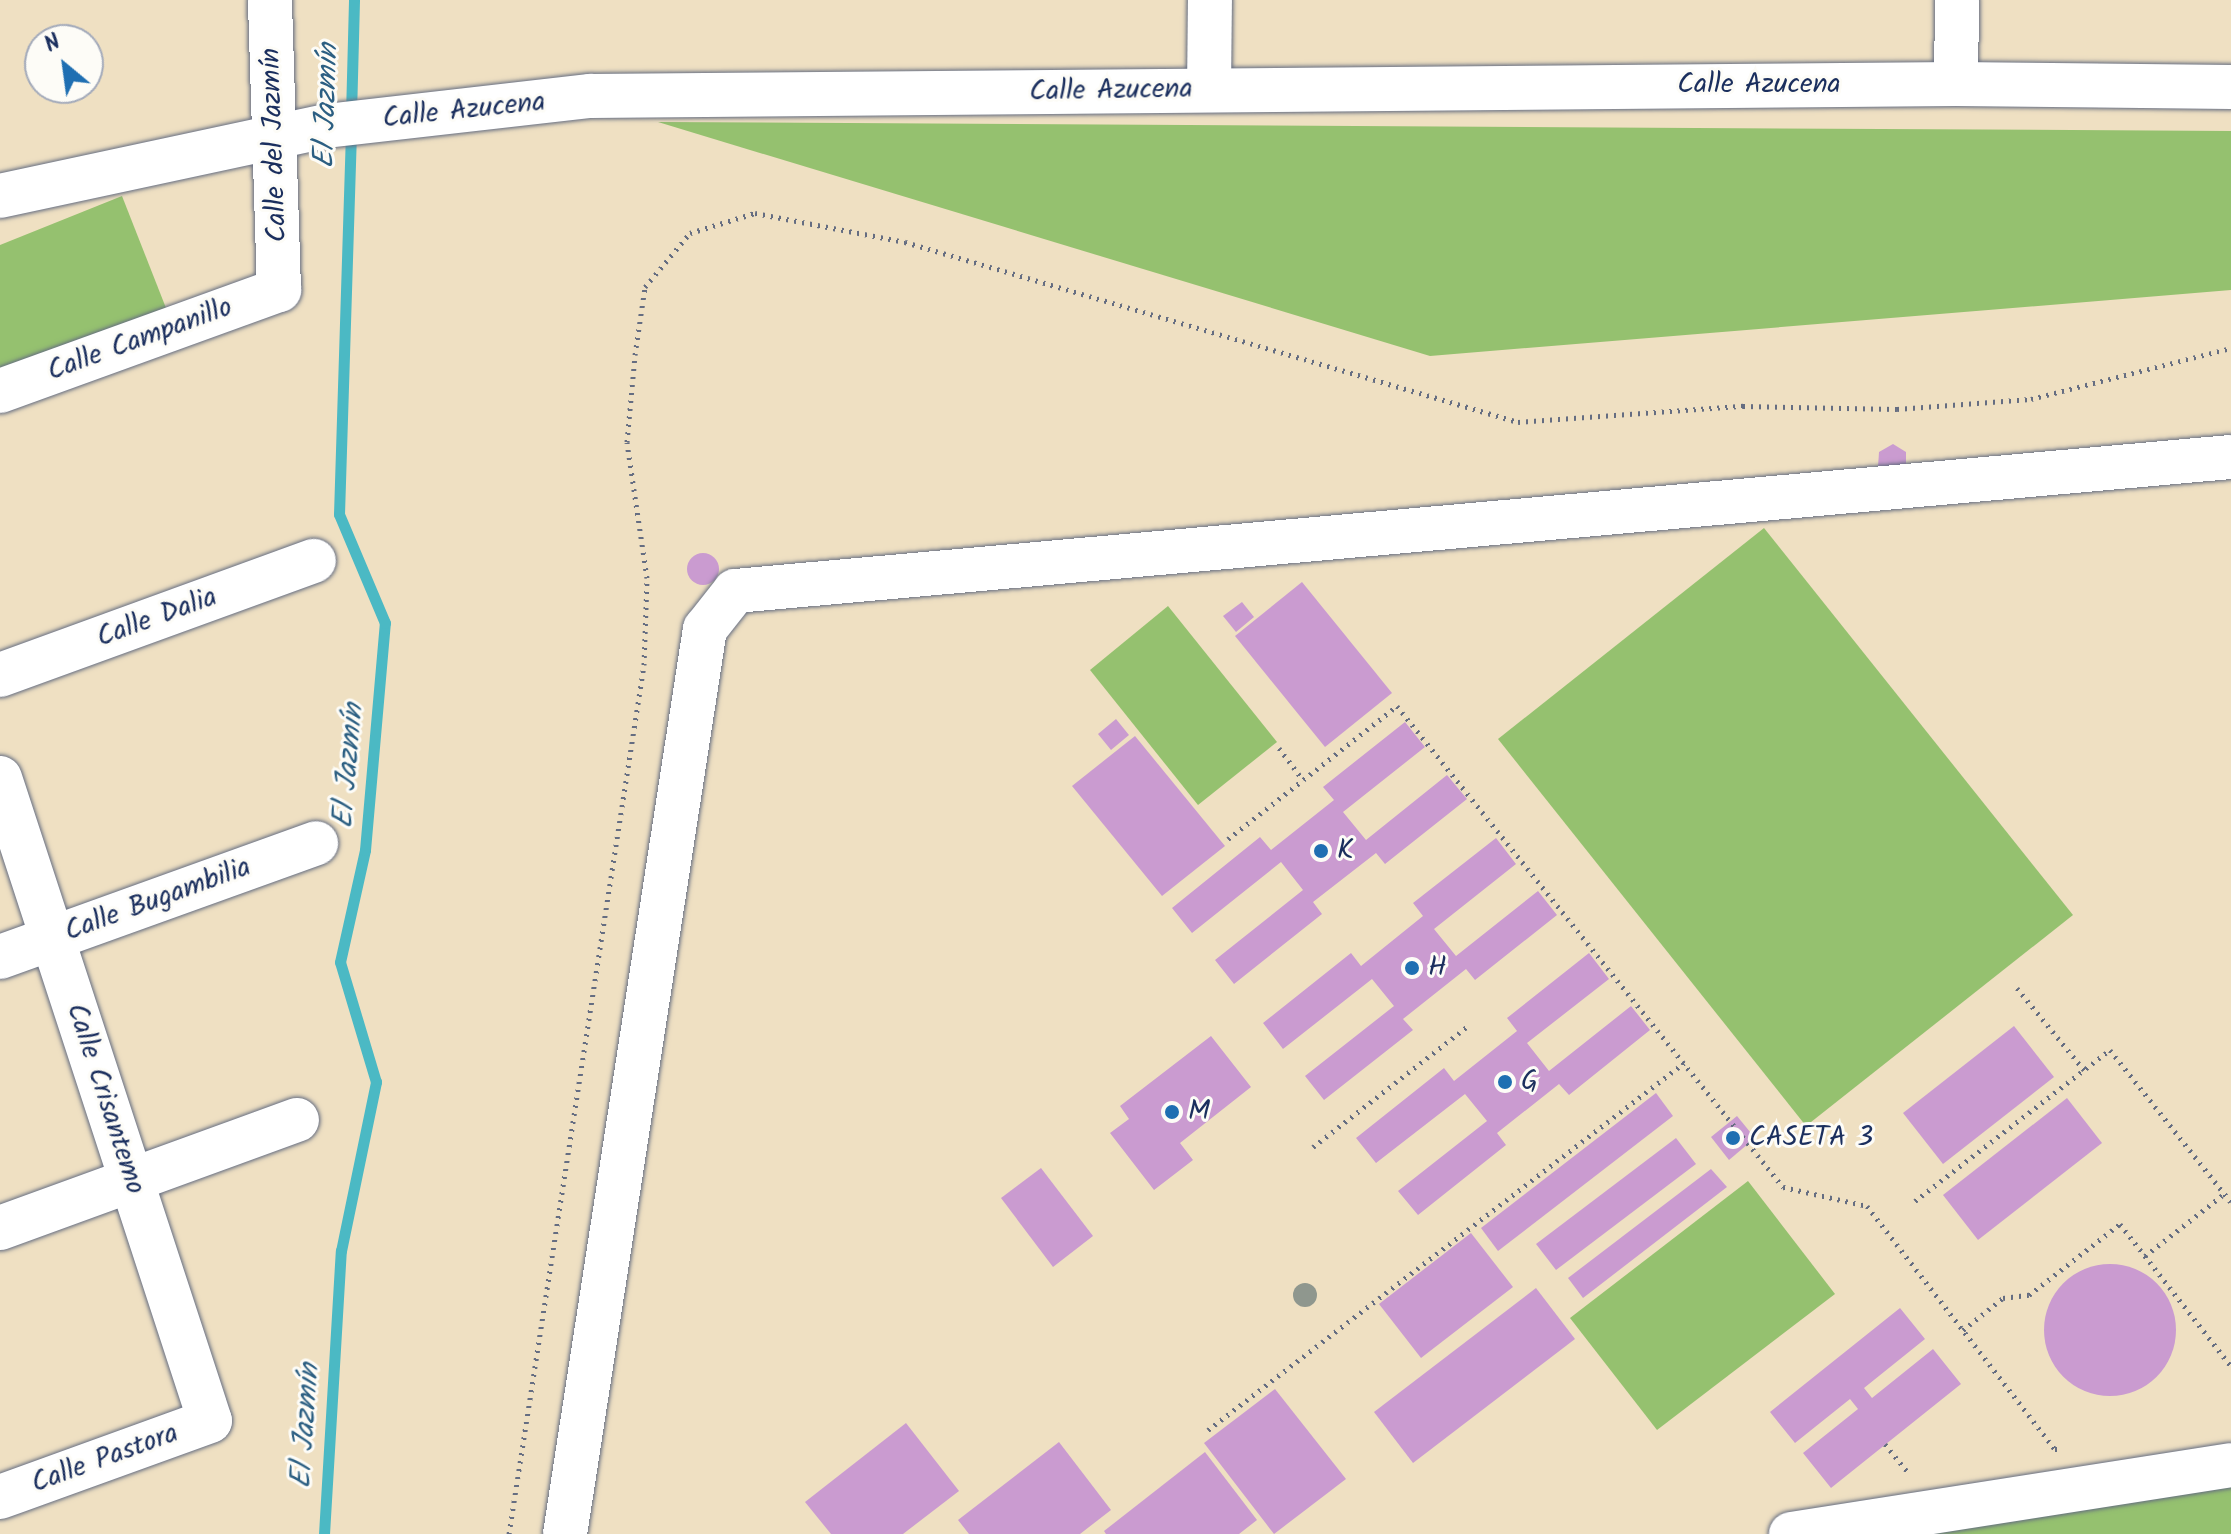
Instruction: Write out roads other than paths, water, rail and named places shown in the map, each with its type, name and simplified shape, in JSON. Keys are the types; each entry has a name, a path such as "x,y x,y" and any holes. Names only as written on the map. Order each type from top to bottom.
{"street":[{"name":"Calle del Jazmín","path":"270,0 277,137 279,290"},
{"path":"1209,90 1210,0"},
{"path":"1956,84 1957,0"},
{"name":"Calle Azucena","path":"0,196 326,126 590,96 1956,84 2231,87"},
{"name":"Calle Campanillo","path":"0,391 279,290"},
{"path":"565,1534 705,629 735,591 2231,457"},
{"name":"Calle Dalia","path":"0,675 314,561"},
{"name":"Calle Crisantemo","path":"0,778 210,1421"},
{"name":"Calle Bugambilia","path":"0,957 316,843"},
{"path":"0,1228 297,1120"},
{"name":"Calle Pastora","path":"0,1497 210,1421"},
{"path":"1791,1534 2231,1465"}],"waterway":[{"name":"El Jazmín","path":"351,115 354,0"},
{"name":"El Jazmín","path":"324,1534 341,1251 376,1082 340,962 365,850 385,623 339,514 351,133"}],"place":[{"name":"K","path":"1321,851"},
{"name":"H","path":"1412,968"},
{"name":"G","path":"1505,1082"},
{"name":"M","path":"1172,1112"},
{"name":"CASETA 3","path":"1733,1138"}]}
